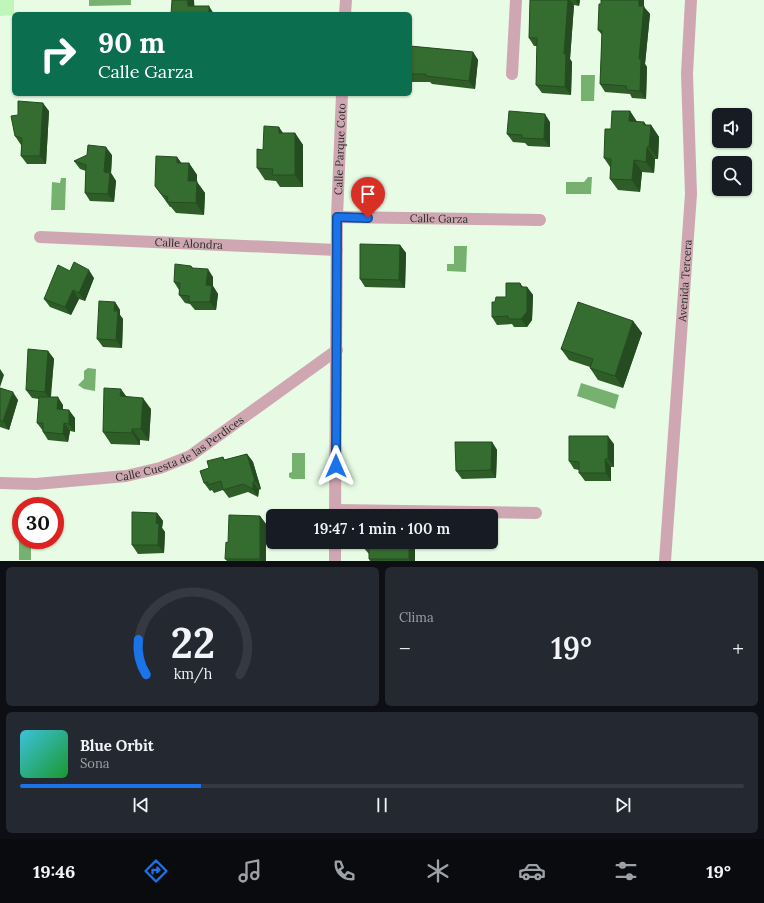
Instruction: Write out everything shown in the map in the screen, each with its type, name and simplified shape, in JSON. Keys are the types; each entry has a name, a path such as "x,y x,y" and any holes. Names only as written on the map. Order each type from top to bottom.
{"street":[{"path":"345,12 346,0"},
{"path":"512,74 516,0"},
{"name":"Avenida Tercera","path":"665,561 691,194 687,74 691,0"},
{"name":"Calle Parque Coto","path":"335,509 337,217 342,96"},
{"name":"Calle Garza","path":"337,217 540,220"},
{"name":"Calle Alondra","path":"40,237 337,250"},
{"name":"Calle Cuesta de las Perdices","path":"0,483 36,484 126,476 160,468 190,456 337,350"},
{"path":"498,514 536,514"},
{"path":"335,549 335,561"}],"shaded area":[{"path":"0,0 14,0 14,12 12,12 12,15 0,16"},
{"path":"89,0 131,0 131,5 89,6"},
{"path":"581,75 595,75 594,101 581,101"},
{"path":"588,177 592,177 591,194 566,194 566,182 584,182"},
{"path":"61,178 66,178 65,210 51,210 52,182 60,183"},
{"path":"454,246 467,246 466,272 447,271 447,264 454,264"},
{"path":"88,368 96,369 95,391 84,389 78,385 84,379 84,371"},
{"path":"581,383 619,395 615,409 577,396"},
{"path":"292,453 305,453 305,479 292,479 289,477 289,473 292,472"},
{"path":"19,549 31,549 31,560 19,560"}],"building":[{"path":"172,0 187,0 188,6 209,6 209,12 171,12"},
{"path":"530,0 568,0 564,54 566,54 565,87 536,85 537,38 529,38"},
{"path":"601,0 639,0 639,6 644,6 639,59 641,59 640,91 627,90 626,86 600,84 602,31 598,30 599,4 601,4"},
{"path":"412,46 473,52 469,81 426,76 426,74 412,74"},
{"path":"18,101 43,103 40,156 21,156 22,138 15,136 11,116 18,115"},
{"path":"509,111 545,114 544,139 522,138 522,135 507,134"},
{"path":"612,111 630,111 629,121 644,122 644,125 651,125 646,162 634,160 632,180 610,179 611,159 604,158 605,129 611,129"},
{"path":"264,126 279,127 279,133 295,133 295,175 272,175 273,169 257,168 257,149 263,150"},
{"path":"88,145 106,147 104,172 110,173 108,194 85,193 86,165 74,161 87,155"},
{"path":"156,156 177,157 177,163 189,163 188,181 197,181 196,203 167,202 168,197 162,195 155,186"},
{"path":"360,244 400,245 399,280 360,279"},
{"path":"74,262 89,270 79,293 73,290 65,307 44,299 58,265 70,271"},
{"path":"175,264 191,266 192,268 208,269 206,285 212,286 210,302 189,302 189,296 179,295 180,283 174,282"},
{"path":"506,283 520,283 521,287 527,287 527,312 521,319 508,319 508,316 492,317 492,302 495,302 496,297 506,297"},
{"path":"99,301 115,302 114,311 118,311 116,340 97,339"},
{"path":"578,302 633,321 615,376 590,368 593,359 561,349"},
{"path":"28,349 48,351 45,392 26,390"},
{"path":"0,388 13,392 3,421 0,421"},
{"path":"104,388 121,389 120,396 143,398 141,429 132,429 132,433 103,432"},
{"path":"39,397 58,397 57,409 69,410 69,424 64,423 63,434 43,432 43,423 37,423"},
{"path":"569,436 608,436 608,459 605,459 606,473 579,473 579,462 569,461"},
{"path":"455,442 492,442 491,470 456,471"},
{"path":"247,454 255,481 253,482 253,489 243,484 223,490 221,481 208,485 208,482 204,483 200,471 209,468 207,461 223,457 224,460"},
{"path":"132,512 157,513 156,523 159,524 158,545 132,545"},
{"path":"229,515 260,516 260,559 225,559 226,542 228,543"},
{"path":"369,549 409,549 409,559 369,559"}],"route":[{"path":"336,466 337,217 368,218"}]}
